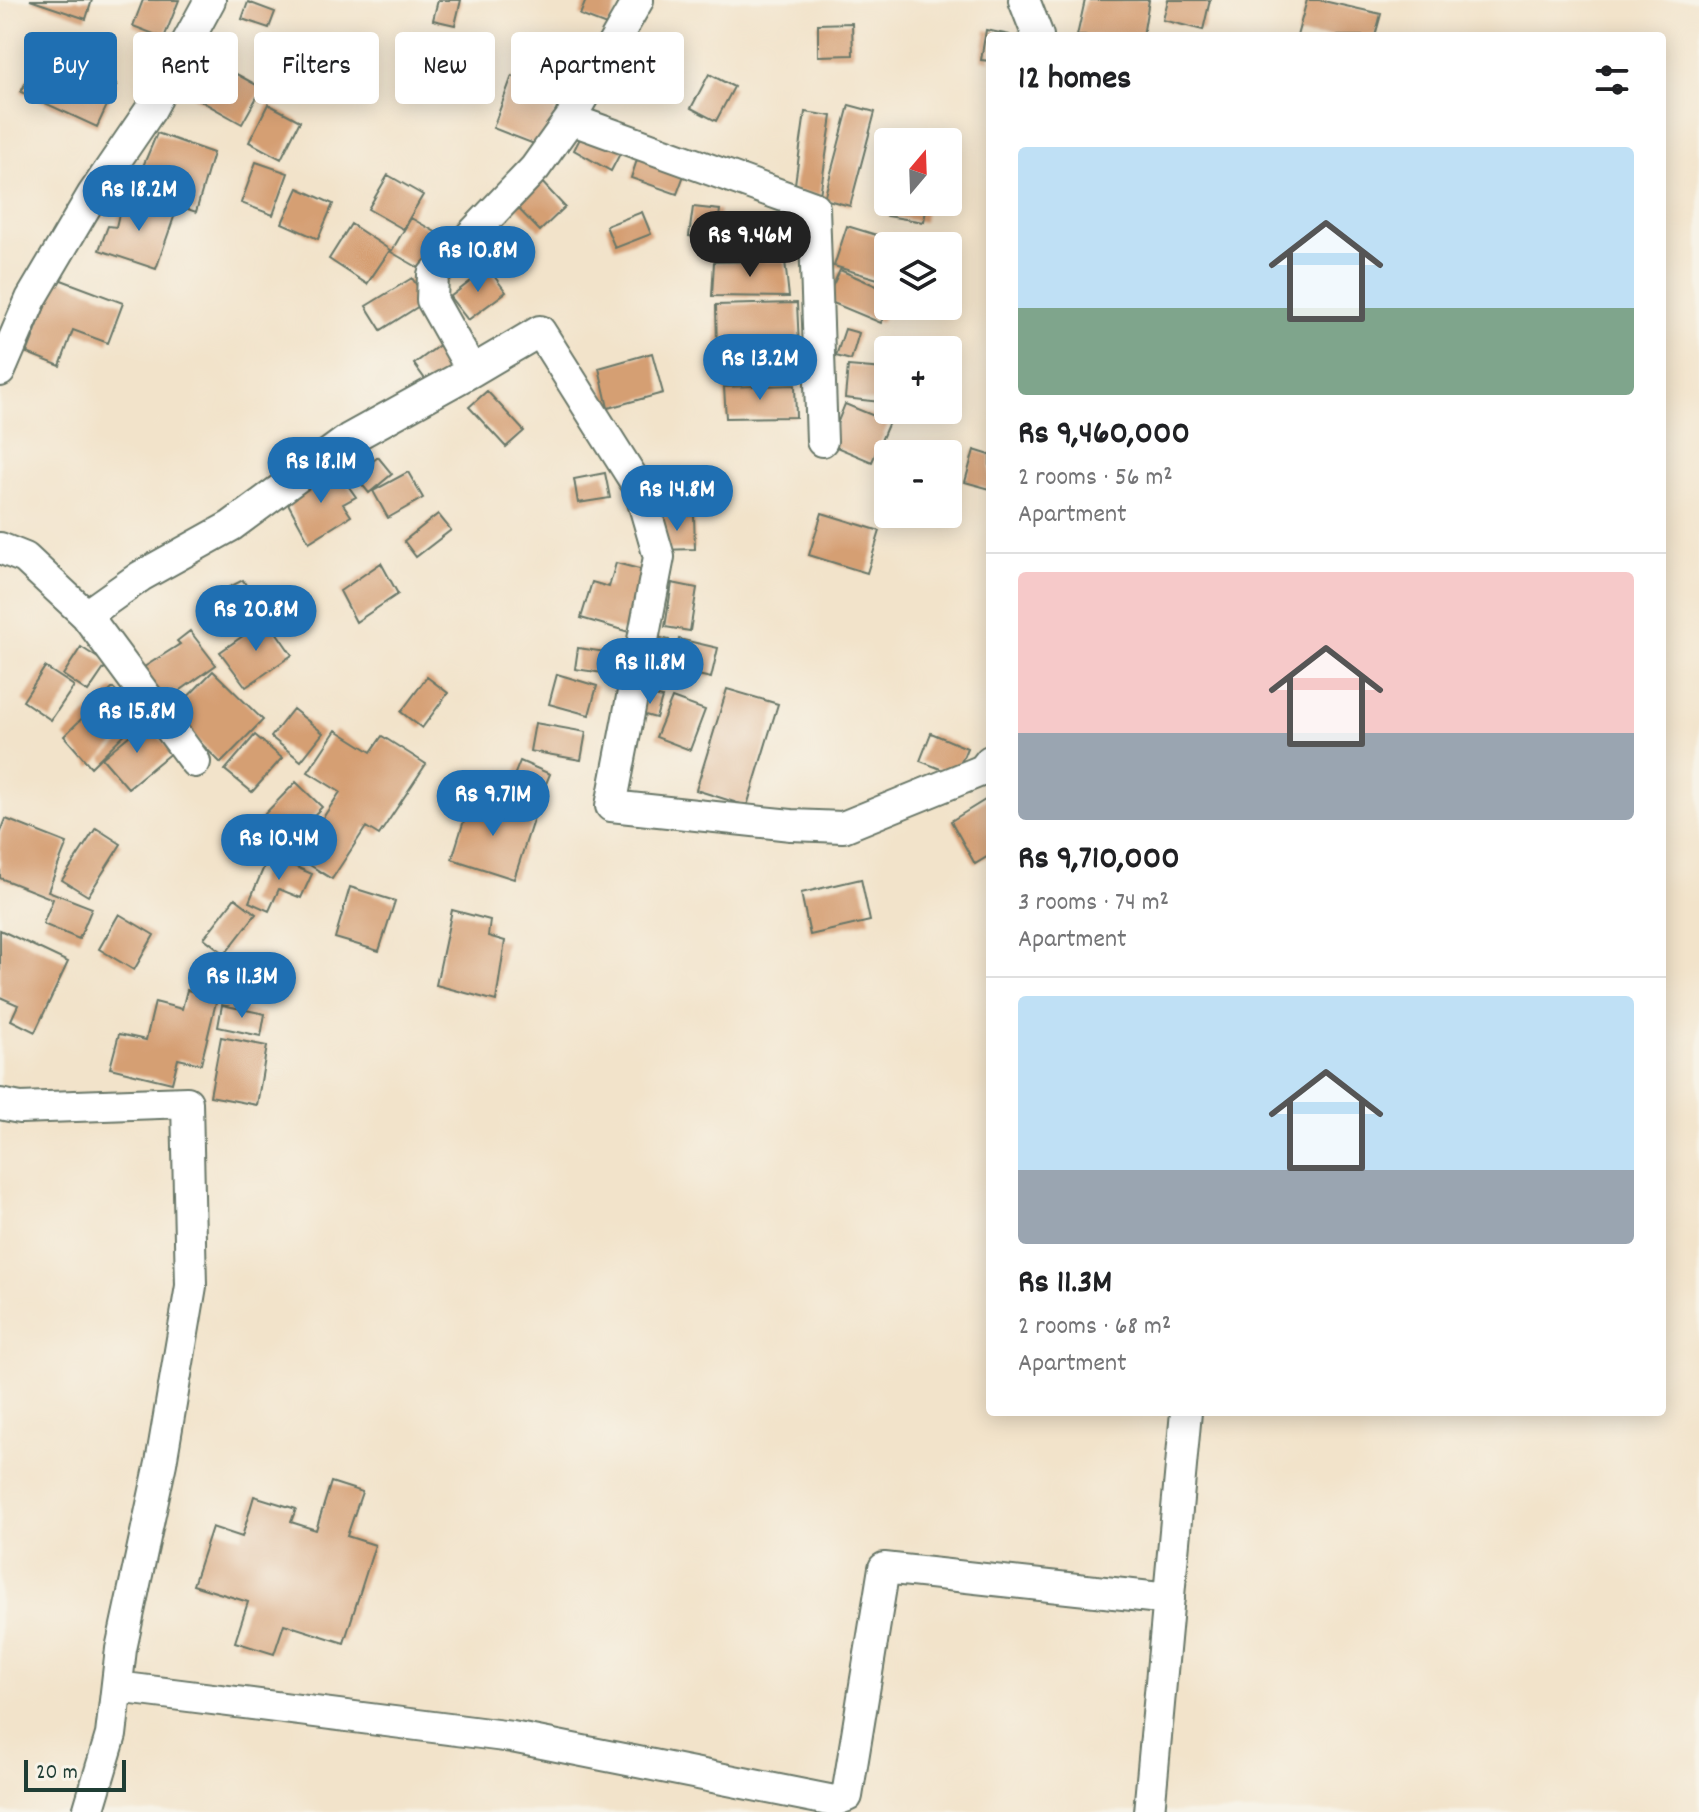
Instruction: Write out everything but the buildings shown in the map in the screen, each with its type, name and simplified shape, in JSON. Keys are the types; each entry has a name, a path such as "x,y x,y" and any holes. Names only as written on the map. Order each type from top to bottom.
{"street":[{"path":"0,371 31,299 93,194 151,109 210,0"},
{"path":"472,371 432,300 433,275 535,168 570,119 638,0"},
{"path":"1024,0 1036,32"},
{"path":"570,119 814,207 822,441"},
{"path":"86,615 141,576 231,526 349,439 540,331 639,488 659,557 611,806 791,825 843,827 986,766"},
{"path":"0,548 25,558 86,615 195,762"},
{"path":"0,1104 20,1108 187,1102 191,1286 161,1463 121,1649 111,1735 88,1812"},
{"path":"1149,1812 1186,1416"},
{"path":"117,1687 512,1737 834,1801 847,1796 884,1568 1169,1599"}]}
